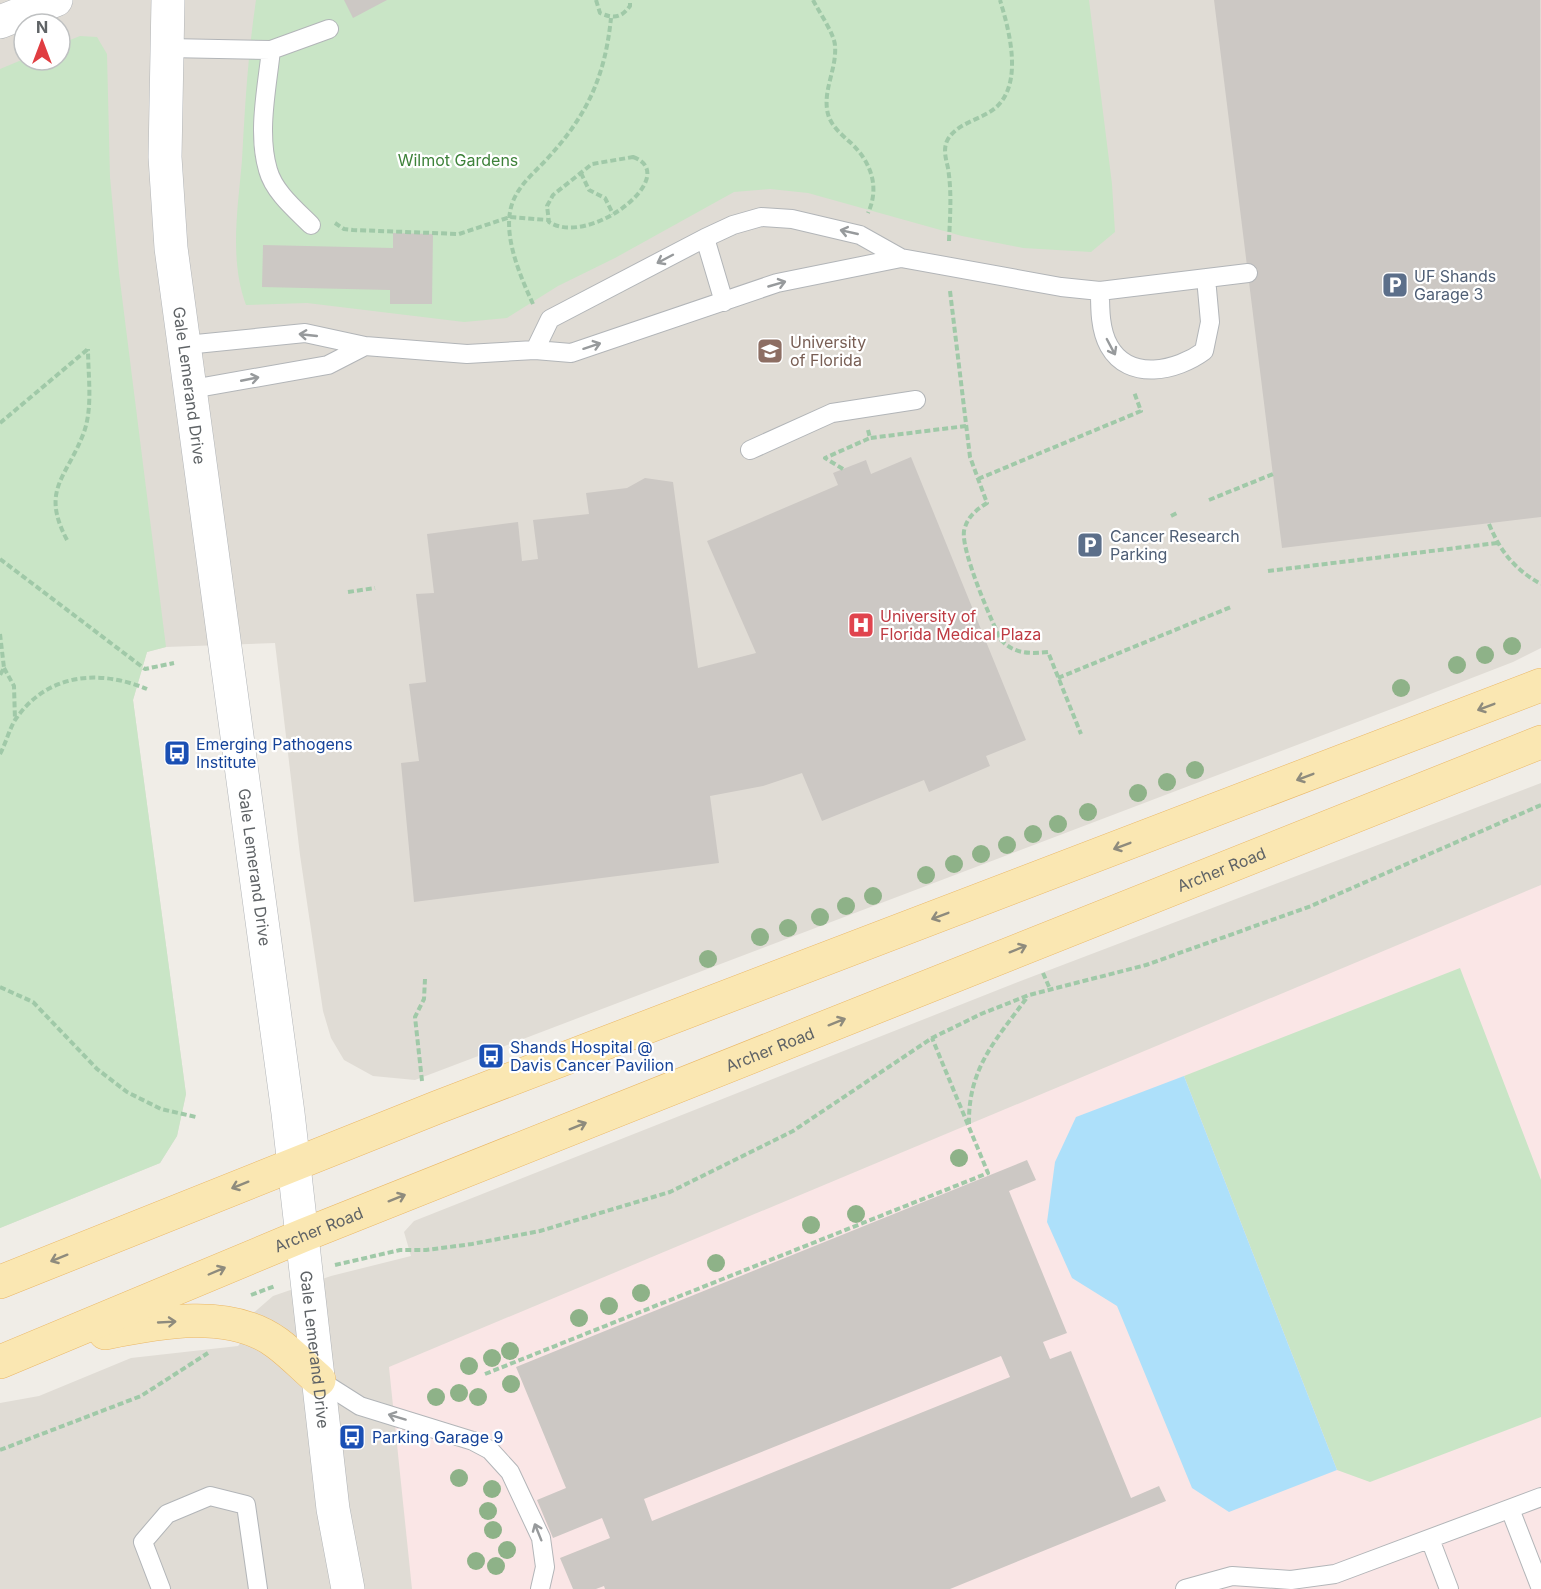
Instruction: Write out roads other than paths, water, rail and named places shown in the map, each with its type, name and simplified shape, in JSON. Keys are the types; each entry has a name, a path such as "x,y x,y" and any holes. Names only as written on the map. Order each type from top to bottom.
{"main road":[{"path":"0,1282 294,1163 1541,685"},
{"name":"Archer Road","path":"14,1356 304,1235 1541,741"},
{"path":"14,1356 154,1323 207,1320 256,1332 276,1342 319,1380"}],"street":[{"path":"0,22 56,0"},
{"name":"Gale Lemerand Drive","path":"168,0 165,157 171,248 192,389 304,1235 333,1509 348,1589"}],"lane":[{"path":"168,48 271,50 329,29"},
{"path":"271,50 264,124 268,172 286,200 311,225"},
{"path":"535,350 550,320 705,238 733,225 761,217 792,219 860,235 902,258 1061,287 1100,291 1248,273"},
{"path":"705,238 724,302"},
{"path":"186,345 305,333 365,346 467,354 535,350 571,353 777,283 902,258"},
{"path":"1100,291 1101,317 1107,344 1116,356 1135,368 1163,369 1188,363 1204,351 1210,322 1206,278"},
{"path":"192,389 328,365 365,346"},
{"path":"750,450 832,413 915,400"},
{"path":"319,1380 360,1406 473,1441 490,1450 510,1472 541,1538 545,1567 540,1589"},
{"path":"160,1589 143,1542 167,1514 210,1496 246,1505 258,1589"},
{"path":"1185,1589 1232,1576 1291,1580 1335,1574 1541,1497"},
{"path":"1510,1509 1541,1589"},
{"path":"1430,1539 1449,1589"}],"water":[{"path":"1184,1076 1337,1470 1229,1512 1192,1488 1117,1306 1072,1278 1047,1222 1055,1162 1076,1117"}],"place":[{"name":"UF Shands Garage 3","path":"1395,285"},
{"name":"University of Florida","path":"770,351"},
{"name":"Cancer Research Parking","path":"1090,545"},
{"name":"University of Florida Medical Plaza","path":"861,625"},
{"name":"Emerging Pathogens Institute","path":"177,753"},
{"name":"Shands Hospital @ Davis Cancer Pavilion","path":"491,1056"},
{"name":"Parking Garage 9","path":"352,1437"}],"park label":[{"name":"Wilmot Gardens","path":"458,160"}]}
